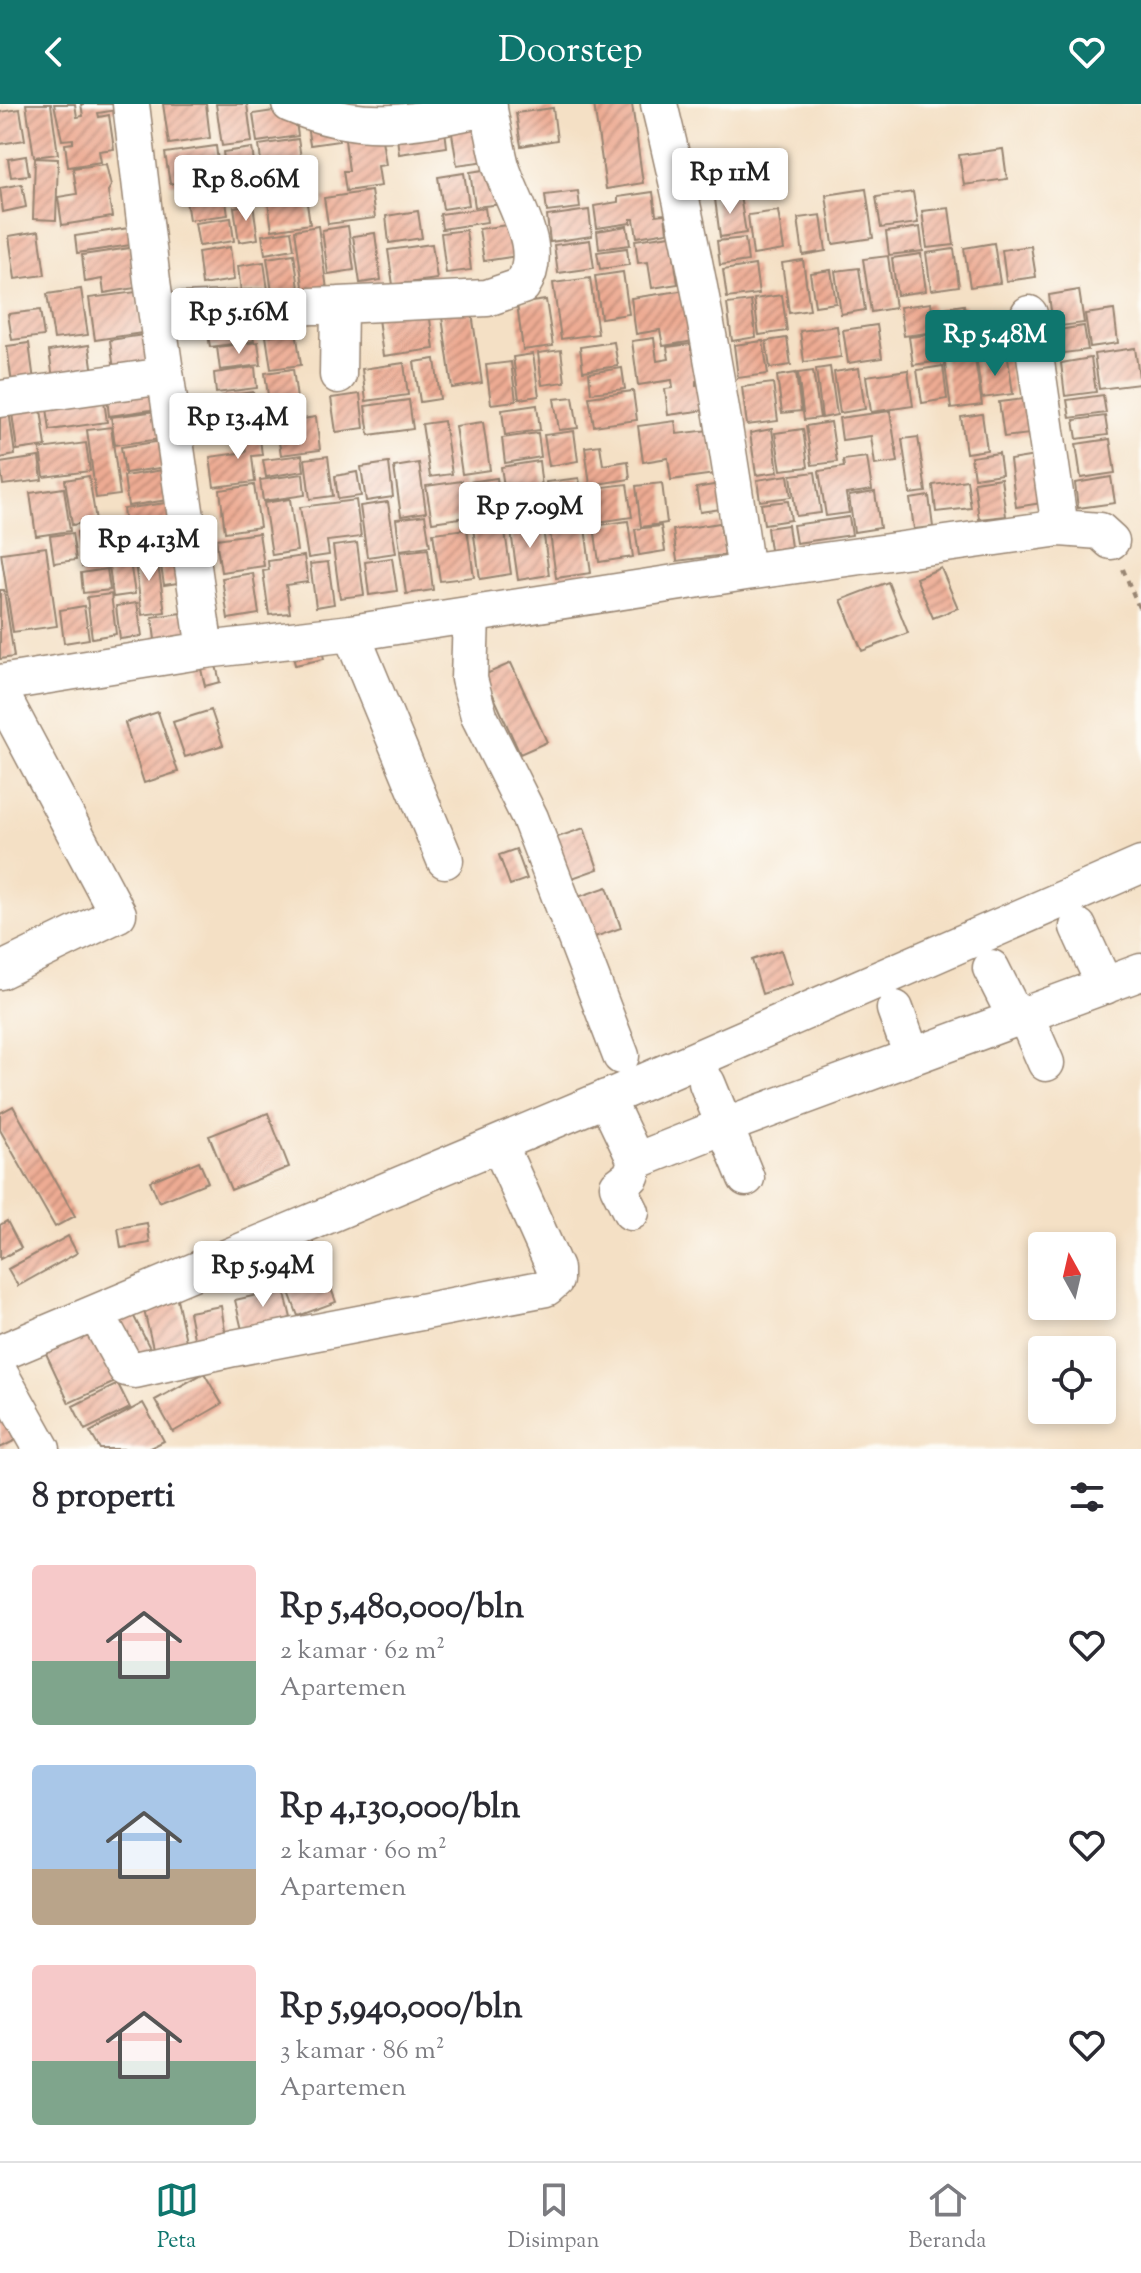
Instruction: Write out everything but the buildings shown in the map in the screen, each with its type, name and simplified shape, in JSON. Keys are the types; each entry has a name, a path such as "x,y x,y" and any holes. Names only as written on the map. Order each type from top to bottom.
{"street":[{"path":"131,104 165,376 205,650"},
{"path":"157,312 487,298 522,286 530,272 528,235 501,165 488,106 426,120 382,125 321,117 290,104"},
{"path":"659,104 688,224 723,417 746,572"},
{"path":"338,375 339,305"},
{"path":"1029,314 1060,528"},
{"path":"0,399 165,376"},
{"path":"0,683 205,650 351,633 746,572 1060,528 1100,531 1111,541"},
{"path":"471,615 469,679 479,716 530,818 621,1056"},
{"path":"351,633 445,860"},
{"path":"0,692 118,914 0,971"},
{"path":"0,1353 499,1144 1141,865"},
{"path":"1078,927 1105,986"},
{"path":"991,968 1046,1063"},
{"path":"636,1161 1141,972"},
{"path":"895,1009 912,1056"},
{"path":"707,1083 746,1178"},
{"path":"606,1098 636,1161 631,1176 618,1186 631,1212"},
{"path":"96,1313 126,1368 135,1370 546,1288 555,1280 555,1269 499,1144"},
{"path":"0,1374 42,1449"}],"path":[{"path":"1111,541 1141,613"}]}
